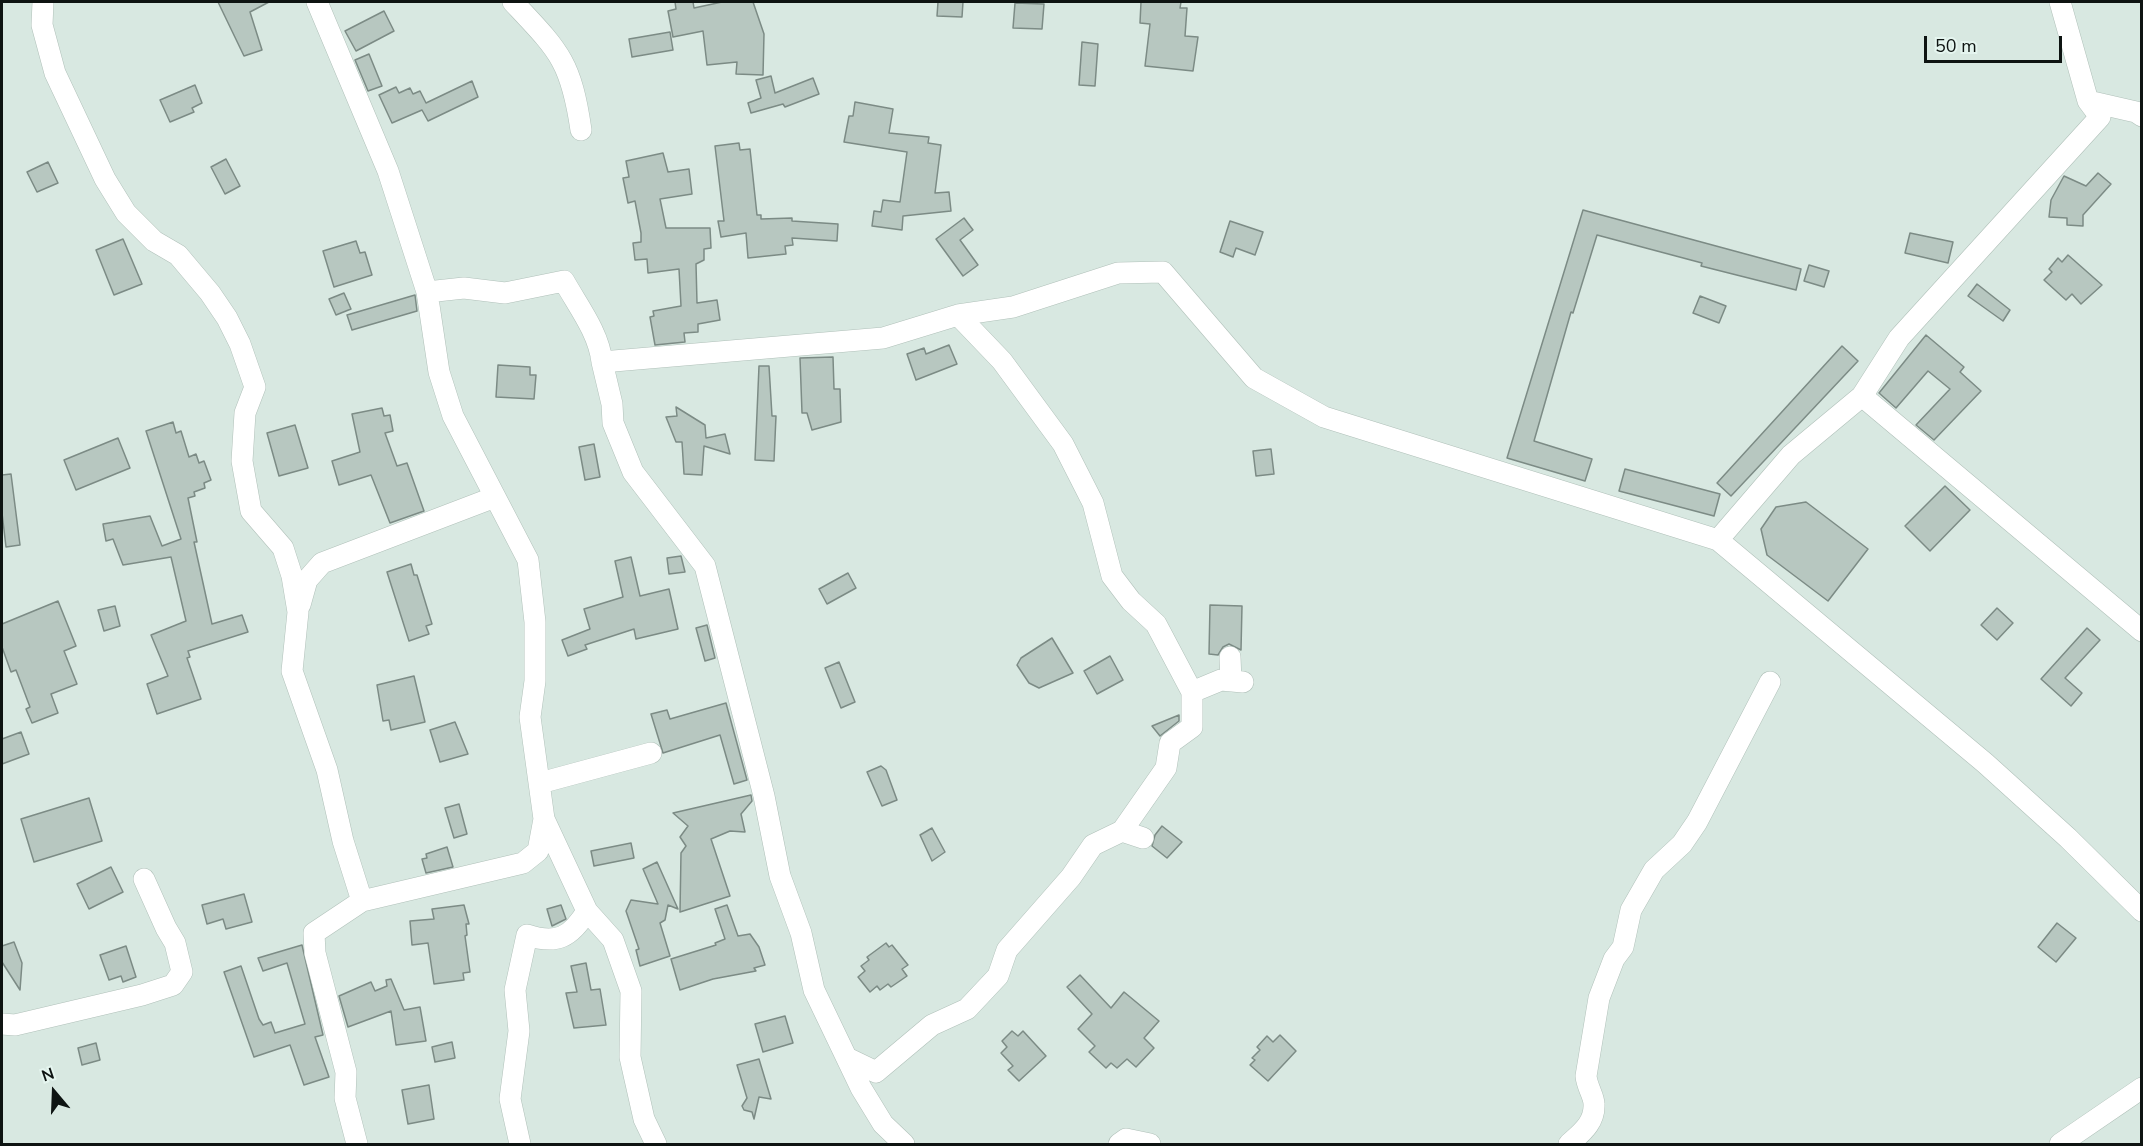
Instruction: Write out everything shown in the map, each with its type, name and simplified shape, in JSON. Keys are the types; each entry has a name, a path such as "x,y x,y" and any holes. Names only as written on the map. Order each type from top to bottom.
{"street":[{"path":"43,2 42,25 55,73 105,179 126,213 154,241 178,255 210,293 227,318 240,344 255,387 244,413 242,461 251,512 283,548 292,576 298,612"},
{"path":"317,2 388,171 428,292 440,372 453,416 528,560 535,622 535,681 530,717 544,819 538,851 523,863 362,901 314,933 315,953 346,1072 345,1098 357,1144"},
{"path":"513,2 555,48 565,63 576,93 581,130"},
{"path":"1718,540 1791,455 1862,396 1899,338 2100,117 2088,101 2060,2"},
{"path":"2088,101 2136,112 2142,117"},
{"path":"602,362 883,338 958,315 1013,307 1118,273 1162,272 1254,378 1324,417 1718,540 1984,763 2068,838 2142,911"},
{"path":"428,292 464,288 505,293 564,281 593,332 601,349 612,404 613,423 633,472 705,566 765,796 780,876 801,933 814,990 883,1124 904,1144"},
{"path":"847,1058 876,1072 932,1025 967,1009 999,976 1006,950 1071,877 1093,845 1122,831 1166,768 1170,743 1192,728 1192,692 1156,624 1131,601 1112,576 1093,503 1063,444 1002,362 958,315"},
{"path":"1862,396 2142,631"},
{"path":"362,901 343,841 327,770 292,671 298,612 307,580 322,563 495,497"},
{"path":"1192,692 1221,680 1237,681 1230,657"},
{"path":"1569,1144 1592,1122 1594,1102 1587,1089 1586,1076 1599,998 1614,959 1623,947 1631,910 1654,870 1682,844 1697,822 1770,682"},
{"path":"540,783 651,753"},
{"path":"544,819 587,911 613,940 631,991 630,1057 644,1119 656,1144"},
{"path":"1122,831 1143,838"},
{"path":"2,1024 15,1025 142,995 173,985 182,972 175,943 144,879"},
{"path":"520,1144 510,1099 519,1031 515,990 527,935 545,941 575,931 587,911"},
{"path":"2060,1144 2142,1088"},
{"path":"1119,1144 1126,1139 1150,1144"}],"building":[{"path":"218,2 269,2 250,12 262,50 244,56"},
{"path":"675,2 693,2 694,8 722,2 753,2 764,34 763,75 736,74 737,62 707,65 703,31 673,37 668,11 676,9"},
{"path":"938,2 963,2 962,17 937,16"},
{"path":"1141,2 1181,2 1180,8 1187,8 1185,36 1198,37 1193,71 1145,66 1150,24 1140,23"},
{"path":"1015,3 1044,4 1042,29 1013,28"},
{"path":"384,11 394,31 356,51 345,31"},
{"path":"670,32 673,50 632,57 629,39"},
{"path":"1082,42 1098,44 1095,86 1079,85"},
{"path":"369,54 382,86 368,91 355,60"},
{"path":"771,76 775,93 813,78 819,94 785,107 783,104 751,113 748,103 761,98 756,80"},
{"path":"472,81 478,97 428,121 422,110 392,123 379,95 396,87 399,93 410,88 413,94 420,91 426,103"},
{"path":"195,85 202,103 192,108 194,112 170,122 160,100"},
{"path":"855,102 893,109 889,133 929,137 928,143 941,145 935,193 949,192 951,211 903,216 902,230 872,226 874,211 881,212 883,200 900,202 907,152 844,142 849,116 853,116"},
{"path":"739,143 740,150 750,149 757,215 761,215 761,219 792,218 792,221 838,224 837,241 792,238 793,245 785,246 786,254 748,258 746,233 721,237 718,221 724,221 715,146"},
{"path":"663,153 668,172 689,169 692,194 660,199 666,228 710,228 711,248 704,249 704,260 696,264 697,303 717,300 720,320 698,324 698,332 684,333 685,342 655,345 650,317 654,316 653,311 681,306 679,269 648,273 647,259 635,260 633,243 641,242 641,233 635,201 628,203 623,178 629,177 626,161"},
{"path":"226,159 240,186 225,194 211,167"},
{"path":"48,162 58,183 37,192 27,172"},
{"path":"2098,173 2111,184 2083,215 2083,226 2067,225 2067,218 2049,217 2051,200 2064,176 2086,186"},
{"path":"1583,210 1801,269 1796,290 1701,266 1702,263 1597,235 1573,313 1571,312 1534,441 1592,459 1585,481 1507,458"},
{"path":"964,218 973,230 960,240 978,265 963,276 936,239"},
{"path":"1230,221 1263,232 1255,255 1236,248 1233,257 1220,252"},
{"path":"1910,233 1953,242 1948,263 1905,253"},
{"path":"123,239 142,284 114,295 96,250"},
{"path":"356,241 360,253 365,252 372,275 334,287 323,251"},
{"path":"2068,255 2102,285 2081,304 2072,294 2066,300 2044,280 2052,272 2049,269 2058,258 2062,262"},
{"path":"1809,265 1829,271 1824,287 1804,281"},
{"path":"1977,284 2010,310 2003,321 1968,296"},
{"path":"344,293 351,309 336,315 329,299"},
{"path":"415,295 417,311 352,330 347,315"},
{"path":"1700,296 1726,306 1719,323 1693,313"},
{"path":"1926,335 1964,367 1960,372 1981,391 1934,440 1916,425 1950,389 1928,371 1896,408 1879,393"},
{"path":"949,345 957,364 916,380 907,354 924,348 926,354"},
{"path":"1842,346 1858,361 1731,496 1717,483"},
{"path":"833,357 834,389 840,389 841,422 812,430 807,413 802,413 800,358"},
{"path":"498,365 530,367 530,375 536,375 534,399 496,397"},
{"path":"759,366 769,366 772,416 776,416 774,461 755,460"},
{"path":"676,407 705,425 706,438 725,434 730,454 704,446 702,475 684,474 682,442 676,442 666,417 677,416"},
{"path":"382,408 384,416 390,415 393,431 385,433 397,466 407,463 424,511 390,523 371,475 339,485 332,461 360,452 352,414"},
{"path":"173,422 176,433 181,431 189,457 196,454 199,463 204,461 211,480 204,483 205,488 194,492 195,496 188,498 197,542 194,542 212,624 242,615 248,632 188,651 190,657 187,658 201,699 157,714 147,684 168,676 151,635 186,621 171,557 123,565 113,539 106,541 103,524 150,516 162,546 181,539 146,431"},
{"path":"295,425 308,468 279,476 267,433"},
{"path":"118,438 130,468 76,490 64,460"},
{"path":"594,444 600,477 585,480 579,447"},
{"path":"1271,449 1274,474 1256,476 1253,451"},
{"path":"1625,469 1720,494 1714,516 1619,491"},
{"path":"11,474 20,545 6,547 2,513 2,475"},
{"path":"1945,486 1970,510 1930,551 1905,526"},
{"path":"1806,502 1868,549 1828,601 1767,555 1761,529 1776,507"},
{"path":"681,556 685,572 669,574 667,558"},
{"path":"631,557 640,596 669,589 678,629 636,639 634,629 585,645 587,649 568,656 562,640 590,629 584,609 623,597 615,561"},
{"path":"411,564 414,575 417,575 432,624 426,626 429,634 409,641 387,572"},
{"path":"848,573 856,588 827,604 819,589"},
{"path":"58,601 76,646 64,651 77,684 51,694 58,713 32,723 26,709 30,707 16,670 11,672 2,647 2,624"},
{"path":"1210,605 1242,606 1241,650 1229,644 1223,647 1218,655 1209,654"},
{"path":"115,606 120,626 104,631 98,610"},
{"path":"1997,608 2013,623 1997,640 1981,625"},
{"path":"707,625 715,658 705,661 696,628"},
{"path":"2087,628 2100,640 2065,678 2082,693 2071,706 2041,679"},
{"path":"1052,638 1073,673 1039,688 1029,683 1017,665 1021,658"},
{"path":"1110,656 1123,680 1097,694 1084,671"},
{"path":"839,662 855,702 841,708 825,668"},
{"path":"414,676 425,722 391,730 389,720 383,721 377,685"},
{"path":"726,703 747,780 734,784 720,735 663,753 651,714 667,710 670,719"},
{"path":"1179,715 1179,721 1160,736 1152,726"},
{"path":"455,722 468,754 440,762 430,730"},
{"path":"21,732 29,754 2,764 2,739"},
{"path":"881,766 886,770 897,800 882,806 867,772"},
{"path":"751,795 752,801 741,814 745,832 730,831 711,839 730,896 680,912 681,853 686,846 680,837 688,826 673,813"},
{"path":"89,798 102,841 34,862 21,819"},
{"path":"459,804 467,834 454,838 445,808"},
{"path":"1162,826 1182,842 1167,858 1152,846 1155,835"},
{"path":"932,828 945,852 932,861 920,835"},
{"path":"631,843 634,858 594,866 591,851"},
{"path":"447,847 453,867 426,873 422,859 427,858 426,854"},
{"path":"657,862 678,909 668,905 665,920 660,923 670,956 640,966 636,950 639,949 626,911 631,900 658,904 643,869"},
{"path":"111,867 123,892 89,909 77,884"},
{"path":"244,894 252,922 226,929 223,919 207,924 202,905"},
{"path":"464,905 469,924 466,924 467,935 465,936 470,972 463,973 464,980 434,984 428,943 412,945 410,921 434,919 432,909"},
{"path":"561,905 566,919 552,926 547,909"},
{"path":"727,905 738,936 750,934 759,947 765,965 754,968 756,971 713,979 680,990 671,959 716,945 715,943 725,939 715,909"},
{"path":"2057,923 2076,938 2056,962 2038,947"},
{"path":"14,942 22,963 20,990 2,962 2,946"},
{"path":"886,943 889,947 892,945 908,965 902,969 907,976 891,987 888,984 880,990 877,986 870,992 858,977 865,971 861,966 869,960 867,957"},
{"path":"302,945 323,1035 315,1037 329,1077 304,1085 290,1045 254,1057 224,972 241,966 259,1019 263,1025 271,1022 275,1033 305,1024 287,963 263,971 258,958"},
{"path":"126,946 136,977 123,982 121,976 109,980 100,955"},
{"path":"586,963 591,990 600,989 606,1025 574,1028 566,993 577,992 571,966"},
{"path":"1080,975 1111,1008 1124,992 1159,1021 1144,1038 1154,1048 1136,1067 1127,1059 1117,1068 1111,1063 1106,1068 1089,1052 1095,1046 1078,1029 1092,1014 1067,987"},
{"path":"391,979 404,1010 420,1007 426,1041 396,1045 391,1011 348,1027 339,996 371,982 375,991 387,986 386,980"},
{"path":"785,1016 793,1043 763,1052 755,1024"},
{"path":"1012,1031 1018,1036 1023,1031 1046,1056 1019,1081 1008,1070 1013,1066 1001,1053 1007,1047 1002,1041"},
{"path":"1280,1035 1296,1051 1268,1081 1250,1065 1255,1060 1252,1058 1260,1050 1257,1047 1267,1036 1273,1042"},
{"path":"452,1042 455,1058 435,1062 432,1047"},
{"path":"96,1043 100,1060 82,1065 78,1048"},
{"path":"759,1059 771,1099 759,1097 754,1119 752,1112 744,1110 742,1106 747,1098 737,1065"},
{"path":"429,1085 434,1119 408,1124 402,1090"}]}
